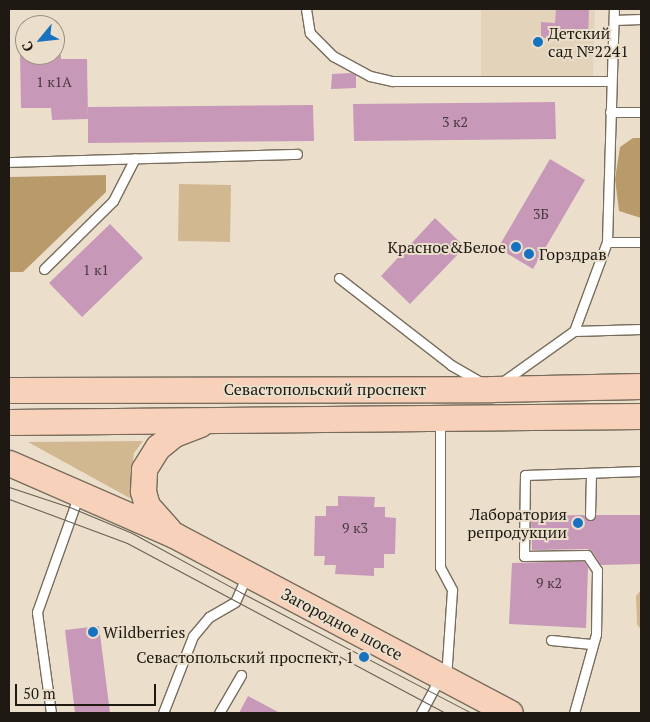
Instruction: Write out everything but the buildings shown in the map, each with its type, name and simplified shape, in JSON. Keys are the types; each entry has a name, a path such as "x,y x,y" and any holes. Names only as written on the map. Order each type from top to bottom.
{"main road":[{"name":"Севастопольский проспект","path":"9,390 492,389 641,386"},
{"name":"Севастопольский проспект","path":"9,422 641,416"},
{"name":"Загородное шоссе","path":"174,534 148,506 143,491 144,469 158,447 174,434 198,424 224,419"},
{"name":"Загородное шоссе","path":"9,463 174,534 510,713"}],"lane":[{"path":"306,9 310,33 333,56 370,76 392,81 611,81"},
{"path":"574,331 606,242 614,9"},
{"path":"614,20 641,19"},
{"path":"610,112 641,112"},
{"path":"9,162 296,154"},
{"path":"44,270 113,201 135,158"},
{"path":"606,242 641,242"},
{"path":"339,278 451,365 492,389 574,331 641,329"},
{"path":"421,713 444,678 452,590 440,567 440,418"},
{"path":"590,515 591,472"},
{"path":"587,555 524,556 525,475 641,472"},
{"path":"52,713 37,612 79,493"},
{"path":"587,555 590,546"},
{"path":"574,713 596,634 597,570 587,555"},
{"path":"163,713 192,636 209,617 235,602 247,574"},
{"path":"551,640 592,644"},
{"path":"218,713 241,675"}],"shaded area":[{"name":"Детский сад №2241","path":"481,9 595,9 593,76 481,76"},
{"path":"633,138 641,138 641,218 619,211 615,179 620,147"},
{"path":"106,175 106,192 23,272 9,272 9,177"},
{"path":"179,184 231,185 230,242 178,241"},
{"path":"143,441 134,453 132,470 135,501 28,442"},
{"path":"641,590 641,630 637,624 636,596"}],"tram line":[{"path":"9,487 72,508 132,533 471,713"},
{"path":"9,499 127,543 446,713"}],"place":[{"name":"Детский сад №2241","path":"538,42"},
{"name":"Красное&Белое","path":"516,247"},
{"name":"Горздрав","path":"529,254"},
{"name":"Лаборатория репродукции","path":"578,523"},
{"name":"Wildberries","path":"93,632"},
{"name":"Севастопольский проспект, 1","path":"364,657"}]}
